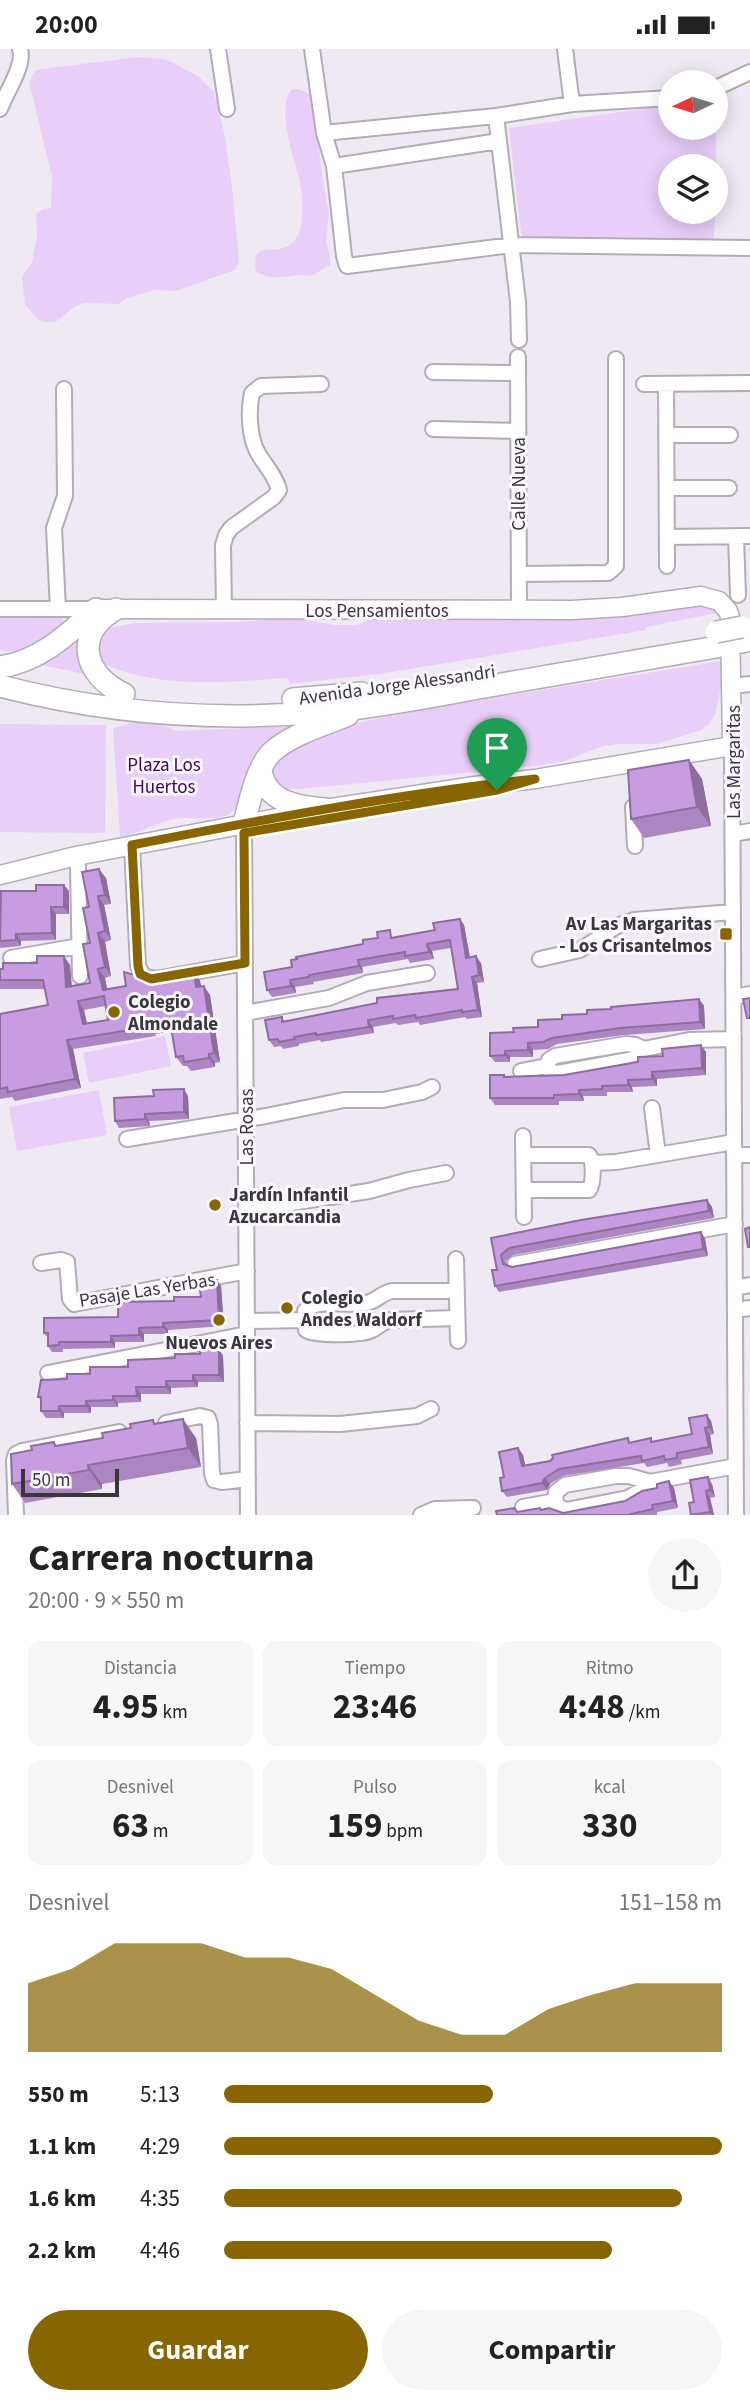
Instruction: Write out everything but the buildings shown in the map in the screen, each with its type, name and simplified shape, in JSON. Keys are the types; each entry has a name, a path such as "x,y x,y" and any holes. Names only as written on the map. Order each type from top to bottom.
{"highway":[{"path":"0,669 42,653 106,609"},
{"path":"106,609 92,631 87,652 92,666 102,680 124,694"},
{"name":"Avenida Jorge Alessandri","path":"0,669 76,688 124,694 231,701 338,696 746,634"},
{"name":"Avenida Jorge Alessandri","path":"0,687 79,703 165,713 261,715 369,707 716,639"},
{"path":"244,828 253,790 267,758 281,746 369,707"},
{"path":"261,769 266,787 276,797 290,804 325,809"}],"main road":[{"name":"Los Pensamientos","path":"106,609 601,609 695,596 719,601"},
{"name":"Las Margaritas","path":"719,601 730,617 741,685 733,746"},
{"path":"0,877 31,866 132,850 325,809 535,779 631,780 733,746"},
{"path":"244,828 497,790 535,779"},
{"path":"0,877 78,866 132,850"}],"street":[{"path":"0,109 8,88 18,73 22,53 20,49"},
{"path":"218,49 227,109"},
{"path":"312,49 324,133 334,166 347,266 512,245 750,248"},
{"path":"565,49 572,104"},
{"path":"728,82 750,72"},
{"path":"324,133 496,116 572,104 658,99"},
{"path":"496,116 512,245 519,340"},
{"path":"334,166 499,141"},
{"name":"Calle Nueva","path":"518,357 519,610"},
{"path":"519,574 608,573 616,566 616,359"},
{"path":"433,372 518,373"},
{"path":"644,384 750,383"},
{"path":"224,610 223,545 226,534 274,497 279,490 277,482 254,446 252,393 265,385 321,384"},
{"path":"666,384 667,566"},
{"path":"58,609 54,528 65,496 64,389"},
{"path":"433,429 518,431"},
{"path":"666,435 730,435"},
{"path":"667,488 729,488"},
{"path":"667,537 743,536 744,595"},
{"name":"Los Pensamientos","path":"719,601 744,595"},
{"name":"Los Pensamientos","path":"0,609 106,609"},
{"name":"Las Margaritas","path":"733,746 735,1224 743,1287 736,1515"},
{"path":"631,780 635,846"},
{"name":"Las Rosas","path":"244,828 248,1515"},
{"path":"733,834 750,831"},
{"path":"132,850 138,966 143,977 155,979 245,963"},
{"path":"0,865 31,866"},
{"path":"78,866 80,976"},
{"path":"540,959 580,950 617,926 634,920 733,918 750,921"},
{"path":"11,958 79,946"},
{"path":"245,1013 329,998 367,983 427,973"},
{"path":"734,997 750,994"},
{"path":"521,1071 547,1066 554,1073 570,1071 634,1059 644,1049 689,1041 734,1039"},
{"path":"127,1139 344,1100 383,1100 422,1092 432,1087"},
{"path":"652,1108 658,1154"},
{"path":"523,1136 524,1217"},
{"path":"592,1163 658,1154 734,1149 750,1155"},
{"path":"523,1155 589,1155 592,1163 592,1186 589,1190 524,1190"},
{"path":"246,1210 369,1191 446,1173"},
{"path":"515,1264 735,1224"},
{"path":"456,1259 458,1341"},
{"name":"Pasaje Las Yerbas","path":"41,1263 61,1260 67,1262 70,1299 74,1304 247,1272"},
{"path":"457,1291 392,1291 383,1293 368,1303 313,1304 305,1311 304,1320 306,1330 316,1334 368,1332 383,1321 390,1320 457,1318"},
{"path":"48,1373 247,1328 304,1320"},
{"path":"247,1423 340,1424 416,1416 431,1409"},
{"path":"16,1515 14,1460 19,1452 205,1417 210,1424 214,1480 222,1482 248,1479"},
{"path":"650,1482 628,1498 566,1510 559,1507 555,1501 556,1492 565,1485 622,1476 650,1482 736,1466"},
{"path":"523,1507 555,1501"},
{"path":"421,1515 435,1509 473,1508"}],"green space":[{"path":"139,57 172,62 199,77 214,92 225,137 239,261 235,270 174,291 154,290 118,304 84,303 74,307 57,321 39,320 25,305 22,277 32,262 37,236 36,214 51,208 52,177 29,82 35,71 41,69"},
{"path":"292,89 312,95 329,214 326,241 330,265 311,276 269,277 256,271 256,256 263,250 280,249 295,241 302,220 301,188 288,137 285,111"},
{"path":"658,107 658,140 716,140 716,154 658,154 658,224 715,224 714,240 523,237 509,128"},
{"path":"693,605 710,606 716,613 646,627 646,630 379,674 289,684 288,678 192,682 143,676 99,661 95,639 108,628 135,623 243,622 292,617 334,625 357,625 376,617 604,617"},
{"path":"61,617 63,623 35,645 19,650 0,651 0,618"},
{"path":"79,633 89,675 41,665"},
{"path":"721,661 721,686 716,713 709,724 701,730 657,744 617,744 600,747 565,761 535,766 295,789 280,786 268,770 273,758 337,727 430,708"},
{"name":"Plaza Los Huertos","path":"134,722 165,726 177,731 294,726 251,790 225,816 173,819 120,837 113,728"},
{"path":"0,724 106,725 105,833 0,832"},
{"path":"165,1036 171,1066 89,1083 83,1053"},
{"path":"99,1090 107,1135 17,1151 9,1107"}],"place":[{"name":"Av Las Margaritas - Los Crisantelmos","path":"726,934"},
{"name":"Colegio Almondale","path":"114,1012"},
{"name":"Jardín Infantil Azucarcandia","path":"215,1205"},
{"name":"Colegio Andes Waldorf","path":"287,1308"},
{"name":"Nuevos Aires","path":"219,1320"}],"route":[{"path":"535,779 497,790 244,833 245,963 151,979 140,974 132,845 325,809 535,779"}]}
